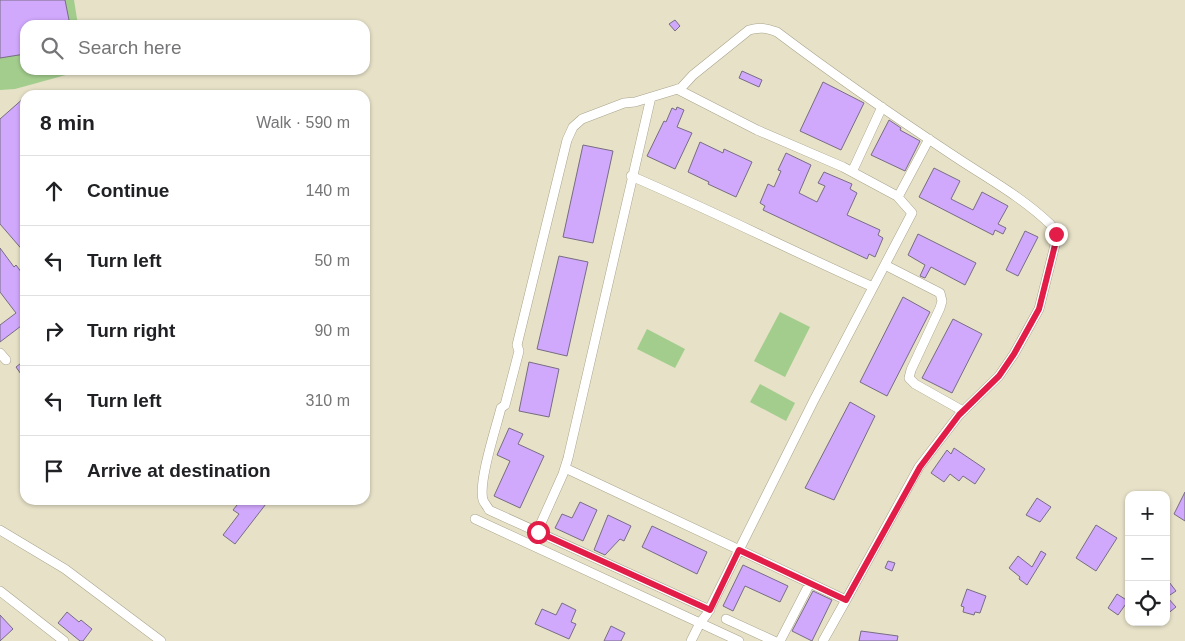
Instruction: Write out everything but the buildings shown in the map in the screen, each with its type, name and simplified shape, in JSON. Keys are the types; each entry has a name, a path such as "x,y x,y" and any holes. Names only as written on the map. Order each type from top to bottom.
{"street":[{"path":"710,610 489,510 483,500 483,487 501,408 504,405 519,351 517,345 524,313 568,140 573,127 582,119 624,102 635,102 681,88 693,75 749,30 759,27 777,32 831,73 1018,197 1052,226 1056,234 1056,241 1039,309 1014,354 999,376 963,411 920,467 824,641"},
{"path":"677,89 757,130 852,172 898,197 912,212 814,400 710,610 700,623 691,641"},
{"path":"537,532 565,468 650,97"},
{"path":"852,172 882,107"},
{"path":"898,197 929,139"},
{"path":"631,176 698,204 873,287"},
{"path":"885,264 940,293 942,301 940,308 909,378 915,384 963,411"},
{"path":"565,468 846,600"},
{"path":"475,519 739,641"},
{"path":"0,530 65,569 161,641"},
{"path":"780,641 810,583"},
{"path":"0,592 64,641"},
{"path":"726,619 774,641"}],"green space":[{"path":"0,0 74,0 77,20 20,20 20,75 66,75 15,89 0,90"},
{"path":"780,312 810,327 785,377 754,361"},
{"path":"647,329 685,349 675,368 637,349"},
{"path":"760,384 795,403 786,421 750,402"}],"route":[{"path":"538,532 710,610 739,550 846,600 920,467 959,415 999,376 1014,354 1039,309 1056,241 1056,234"}]}
